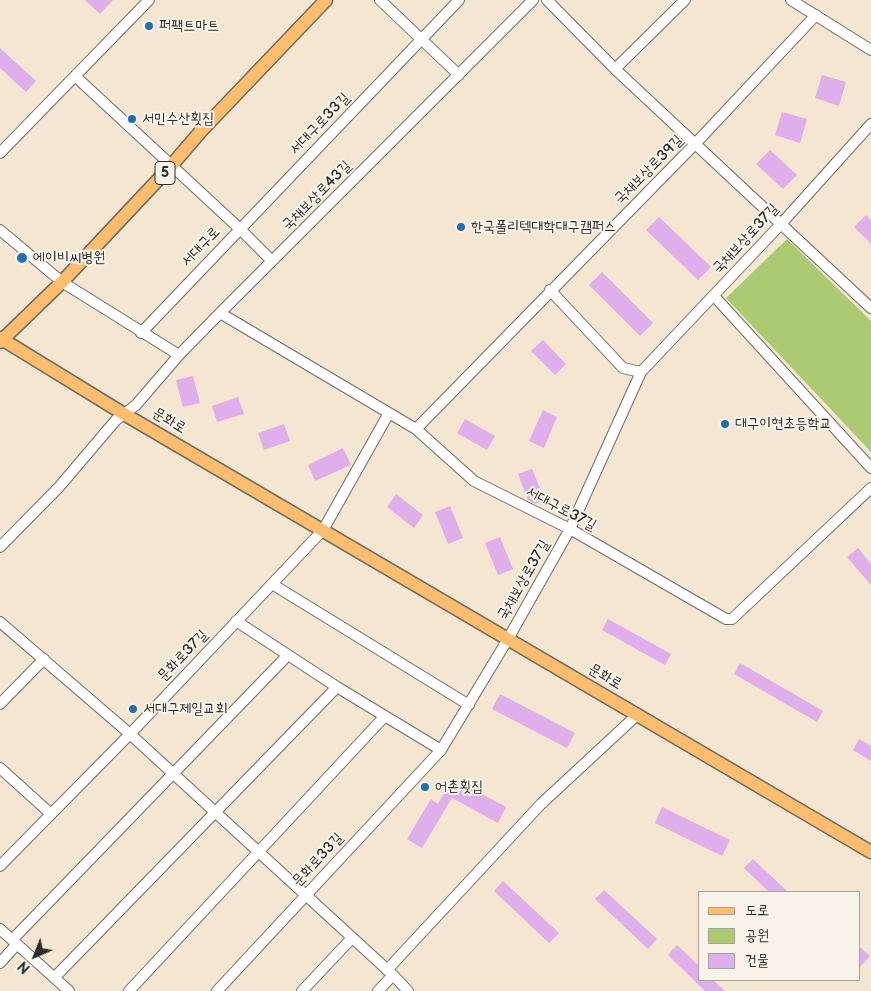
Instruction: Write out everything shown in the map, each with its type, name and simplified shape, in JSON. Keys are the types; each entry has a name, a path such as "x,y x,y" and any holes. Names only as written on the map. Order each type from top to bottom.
{"main road":[{"name":"5","path":"1,340 62,282 326,0"},
{"name":"문화로","path":"1,340 871,852"}],"street":[{"path":"0,153 150,0"},
{"path":"380,0 459,75"},
{"name":"서대구로33길","path":"240,229 459,0"},
{"name":"국채보상로43길","path":"0,547 59,487 116,420 136,405 179,355 533,0"},
{"path":"547,0 615,70 871,308"},
{"path":"615,70 685,0"},
{"path":"791,0 871,50"},
{"name":"국채보상로39길","path":"416,429 695,144 816,15"},
{"name":"서대구로","path":"75,76 240,229 141,333"},
{"name":"국채보상로37길","path":"508,639 570,529 641,372 781,224 871,124"},
{"path":"240,229 272,261"},
{"path":"0,230 62,282 179,355"},
{"path":"550,290 623,368 641,372"},
{"path":"714,296 871,468"},
{"name":"서대구로37길","path":"220,313 416,429 474,481 570,529 726,619 732,619 871,488"},
{"path":"323,530 389,413"},
{"name":"문화로37길","path":"0,866 130,734 323,530"},
{"path":"272,584 468,705"},
{"path":"236,621 337,687 441,750"},
{"path":"0,622 130,734 390,972 408,991"},
{"name":"문화로33길","path":"217,991 441,750 508,639"},
{"path":"0,963 14,942 288,655"},
{"path":"0,704 44,659"},
{"path":"54,978 337,687"},
{"path":"378,991 390,972 541,804 637,715"},
{"path":"129,991 384,716"},
{"path":"0,768 51,814"},
{"path":"0,929 70,991"},
{"path":"302,991 352,938"}],"green space":[{"path":"787,239 871,321 871,452 726,298"}],"building":[{"path":"85,0 113,0 100,14"},
{"path":"0,48 36,81 26,92 0,68"},
{"path":"822,75 846,82 839,106 815,98"},
{"path":"782,112 807,119 800,143 775,135"},
{"path":"770,150 797,175 783,189 756,164"},
{"path":"866,215 871,220 871,244 854,227"},
{"path":"659,217 711,267 698,280 646,230"},
{"path":"602,272 653,323 640,336 589,285"},
{"path":"543,340 566,364 555,375 531,351"},
{"path":"193,376 200,403 183,407 176,380"},
{"path":"238,397 244,414 217,422 212,406"},
{"path":"543,410 557,417 544,448 529,441"},
{"path":"465,419 495,436 487,450 457,433"},
{"path":"284,424 290,441 264,450 258,433"},
{"path":"343,448 351,465 315,481 308,465"},
{"path":"532,469 545,500 535,504 528,500 518,474"},
{"path":"396,494 423,515 414,528 387,507"},
{"path":"450,506 463,538 448,544 435,512"},
{"path":"500,537 513,569 498,575 485,543"},
{"path":"858,548 871,564 871,585 847,557"},
{"path":"608,619 671,654 665,665 602,630"},
{"path":"740,663 823,711 817,722 734,674"},
{"path":"500,694 575,733 567,748 492,709"},
{"path":"859,739 871,746 871,761 853,750"},
{"path":"452,778 506,807 498,823 452,798 422,848 407,839 431,799 438,804"},
{"path":"662,807 730,840 722,856 655,823"},
{"path":"753,859 787,891 768,891 744,868"},
{"path":"503,881 559,933 549,943 494,891"},
{"path":"604,890 657,939 648,949 595,899"},
{"path":"677,945 698,965 698,981 714,981 725,991 705,991 668,955"},
{"path":"861,948 870,956 861,966"}],"place":[{"name":"퍼팩트마트","path":"149,26"},
{"name":"서민수산횟집","path":"132,119"},
{"name":"한국폴리텍대학대구캠퍼스","path":"461,227"},
{"name":"에이비씨병원","path":"22,258"},
{"name":"대구이현초등학교","path":"725,424"},
{"name":"서대구제일교회","path":"133,709"},
{"name":"어촌횟집","path":"425,787"}]}
